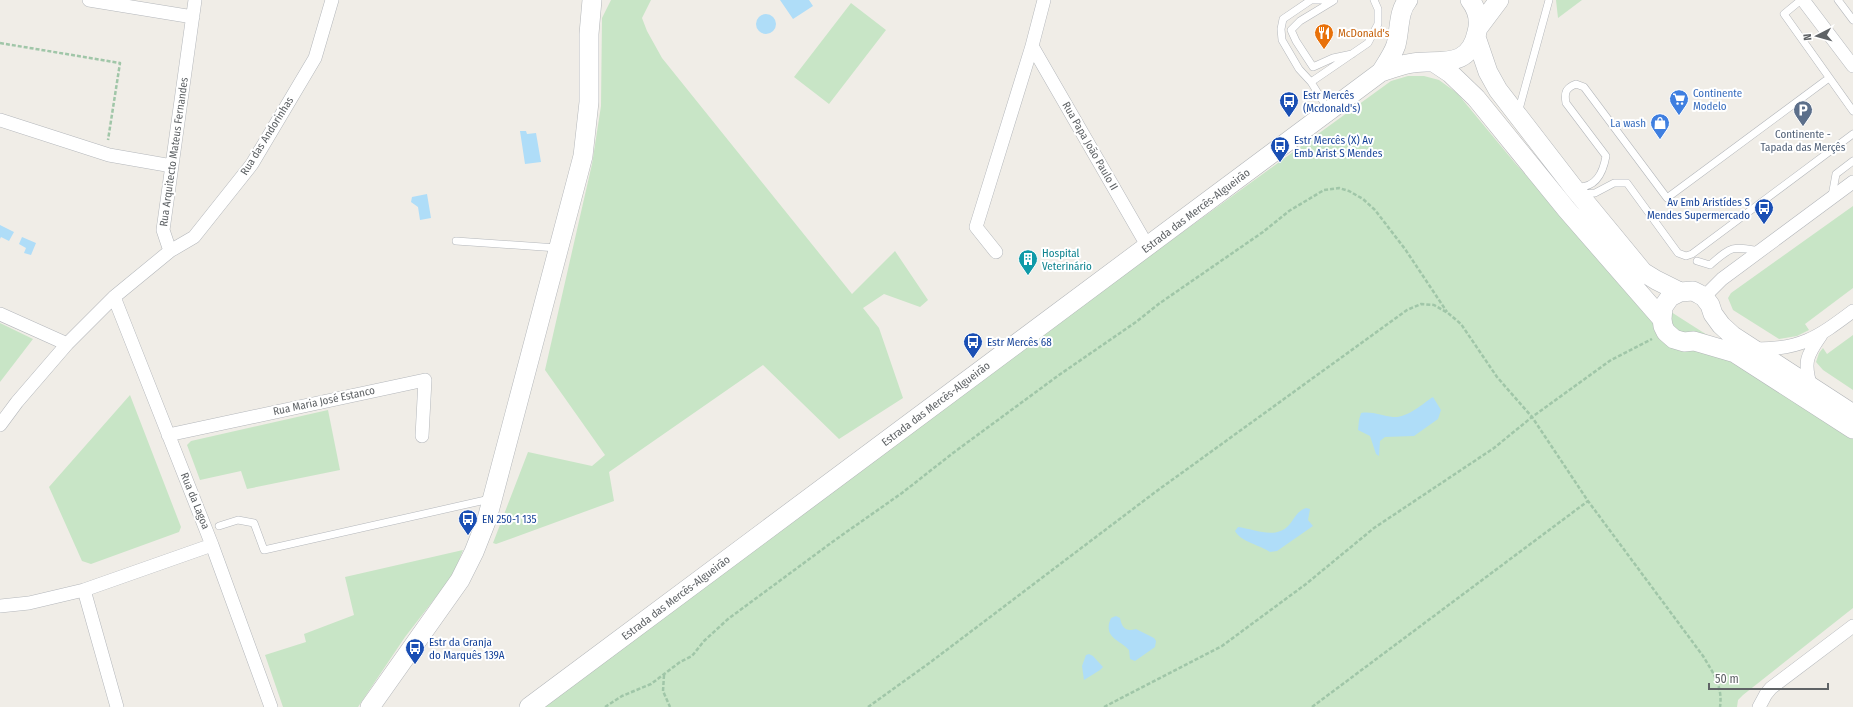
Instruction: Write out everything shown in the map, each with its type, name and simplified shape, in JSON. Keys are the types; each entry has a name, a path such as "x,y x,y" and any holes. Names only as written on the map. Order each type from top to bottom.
{"street":[{"path":"89,0 193,17"},
{"name":"Rua Arquitecto Mateus Fernandes","path":"170,251 163,230 195,0"},
{"name":"Rua das Andorinhas","path":"170,251 194,237 252,164 315,58 332,0"},
{"path":"370,707 460,580 481,535 579,176 587,130 590,94 590,18 592,0"},
{"path":"996,252 976,227 1032,46 1044,0"},
{"path":"1470,0 1477,14 1477,33 1488,72 1498,90 1517,117 1571,192 1643,272 1680,292"},
{"name":"Estrada das Mercês-Algueirão","path":"529,707 1381,72 1402,65 1448,62 1460,57 1470,49 1477,33 1500,0"},
{"path":"1802,0 1851,61"},
{"name":"Estrada das Mercês-Algueirão","path":"1402,11 1403,39 1409,49 1418,57 1432,63"},
{"name":"Estrada das Mercês-Algueirão","path":"1381,72 1395,47 1402,11"},
{"name":"Rua Papa João Paulo II","path":"1032,46 1148,247"},
{"path":"1432,63 1466,87 1674,339 1694,341 1735,353 1853,429"},
{"path":"0,120 105,154 172,166"},
{"path":"1704,297 1722,279 1853,182"},
{"path":"0,425 17,402 67,344 114,297 170,251"},
{"path":"1664,325 1663,307 1670,298 1680,292 1693,291 1704,297 1710,305 1713,314 1727,330 1753,349 1853,414"},
{"name":"Rua da Lagoa","path":"114,297 212,545 271,707"},
{"path":"1753,349 1784,348 1806,342 1822,334 1853,311"},
{"path":"0,314 67,344"},
{"path":"1694,341 1705,335 1711,326 1713,314"},
{"path":"1810,387 1806,362 1808,355 1822,334"},
{"name":"Rua Maria José Estanco","path":"168,435 425,380 422,436"},
{"path":"0,606 29,603 84,590 212,545"},
{"path":"84,590 118,707"},
{"path":"1759,707 1771,688 1853,626"}],"lane":[{"path":"1329,111 1311,82 1299,69 1282,40 1281,29 1283,19 1311,0 1334,0"},
{"path":"1334,0 1300,21 1292,30 1296,41 1313,67 1333,58 1352,54"},
{"path":"1311,82 1368,43 1378,24 1378,9 1374,0"},
{"path":"1517,117 1549,0"},
{"path":"1802,0 1784,14 1853,111"},
{"path":"1838,0 1853,20"},
{"path":"1571,192 1590,186 1596,181 1603,169 1606,156 1566,103 1564,94 1569,87 1576,84 1584,87 1667,198 1829,78"},
{"path":"1539,174 1571,192 1595,193 1614,184 1627,183 1678,253 1686,256 1692,254 1853,134"},
{"path":"1832,198 1836,174 1853,161"},
{"path":"456,241 559,248"},
{"path":"1697,261 1710,265 1728,250 1740,248 1760,251"},
{"path":"219,526 238,520 254,523 264,550 492,499"}],"path":[{"path":"0,43 120,63 105,154"},
{"path":"605,707 622,696 651,684 680,662 692,656 704,641 728,619 835,540 902,493 953,453 1059,375 1263,232 1289,211 1324,190 1339,188 1350,191 1363,199 1375,210 1405,249 1448,313"},
{"path":"868,707 938,657 1154,493 1407,310 1421,304 1434,305 1448,313 1460,324 1497,377 1532,417 1588,501 1703,656 1719,682 1721,692 1720,707"},
{"path":"1104,707 1222,646 1306,584 1374,528 1494,448 1532,417 1611,360 1664,325"},
{"path":"1312,707 1588,501"},
{"path":"664,675 663,691 670,707"}],"green space":[{"path":"611,0 651,0 642,18 647,31 662,58 852,294 895,251 928,300 920,307 884,294 863,308 879,328 903,398 839,439 763,365 609,472 614,501 496,544 493,543 528,452 592,466 605,455 545,370 592,164 601,106 602,18"},
{"path":"1556,0 1582,0 1558,18"},
{"path":"851,3 886,30 829,104 794,77"},
{"path":"1408,76 1424,76 1439,80 1457,93 1515,163 1621,280 1812,402 1853,432 1853,608 1743,695 1738,700 1737,707 528,707 1391,81"},
{"path":"1853,206 1853,288 1805,324 1809,330 1797,336 1779,339 1733,310 1728,298 1731,293"},
{"path":"0,323 33,339 0,382"},
{"path":"1853,335 1853,390 1823,370 1816,362 1819,353 1823,348 1827,354"},
{"path":"130,395 181,527 179,532 91,564 82,561 49,487"},
{"path":"328,410 340,470 247,489 241,471 200,480 187,445 191,441"},
{"path":"463,550 453,575 405,637 358,707 283,707 265,655 306,642 304,634 354,615 345,577"}],"water":[{"path":"780,0 809,0 813,6 793,19"},
{"path":"766,14 773,17 776,24 773,31 766,34 759,31 756,24 759,17"},
{"path":"520,131 526,131 527,134 536,133 541,162 525,164"},
{"path":"427,194 431,218 420,220 418,207 411,202 412,197"},
{"path":"0,225 14,232 9,241 1,237 0,239"},
{"path":"22,237 36,243 31,255 24,253 26,248 19,244"},
{"path":"1433,397 1441,410 1438,419 1414,436 1385,437 1380,441 1379,456 1376,454 1370,436 1358,430 1361,413 1399,417 1409,413"},
{"path":"1306,508 1310,509 1308,520 1313,526 1277,551 1270,552 1251,543 1238,535 1235,531 1238,527 1271,533 1278,532 1289,525 1298,513"},
{"path":"1116,616 1120,618 1123,627 1130,630 1136,629 1154,638 1156,641 1155,647 1135,661 1130,659 1129,650 1114,638 1109,630 1111,618"},
{"path":"1089,654 1093,656 1103,667 1084,680 1082,666 1086,655"}],"place":[{"name":"McDonald's","path":"1324,50"},
{"name":"Continente Modelo","path":"1679,116"},
{"name":"Estr Mercês (Mcdonald's)","path":"1289,118"},
{"name":"Continente - Tapada das Merçês","path":"1803,127"},
{"name":"La wash","path":"1660,140"},
{"name":"Estr Mercês (X) Av Emb Arist S Mendes","path":"1280,163"},
{"name":"Av Emb Aristídes S Mendes Supermercado","path":"1764,225"},
{"name":"Hospital Veterinário","path":"1028,276"},
{"name":"Estr Mercês 68","path":"973,359"},
{"name":"EN 250-1 135","path":"468,536"},
{"name":"Estr da Granja do Marquês 139A","path":"415,665"}]}
